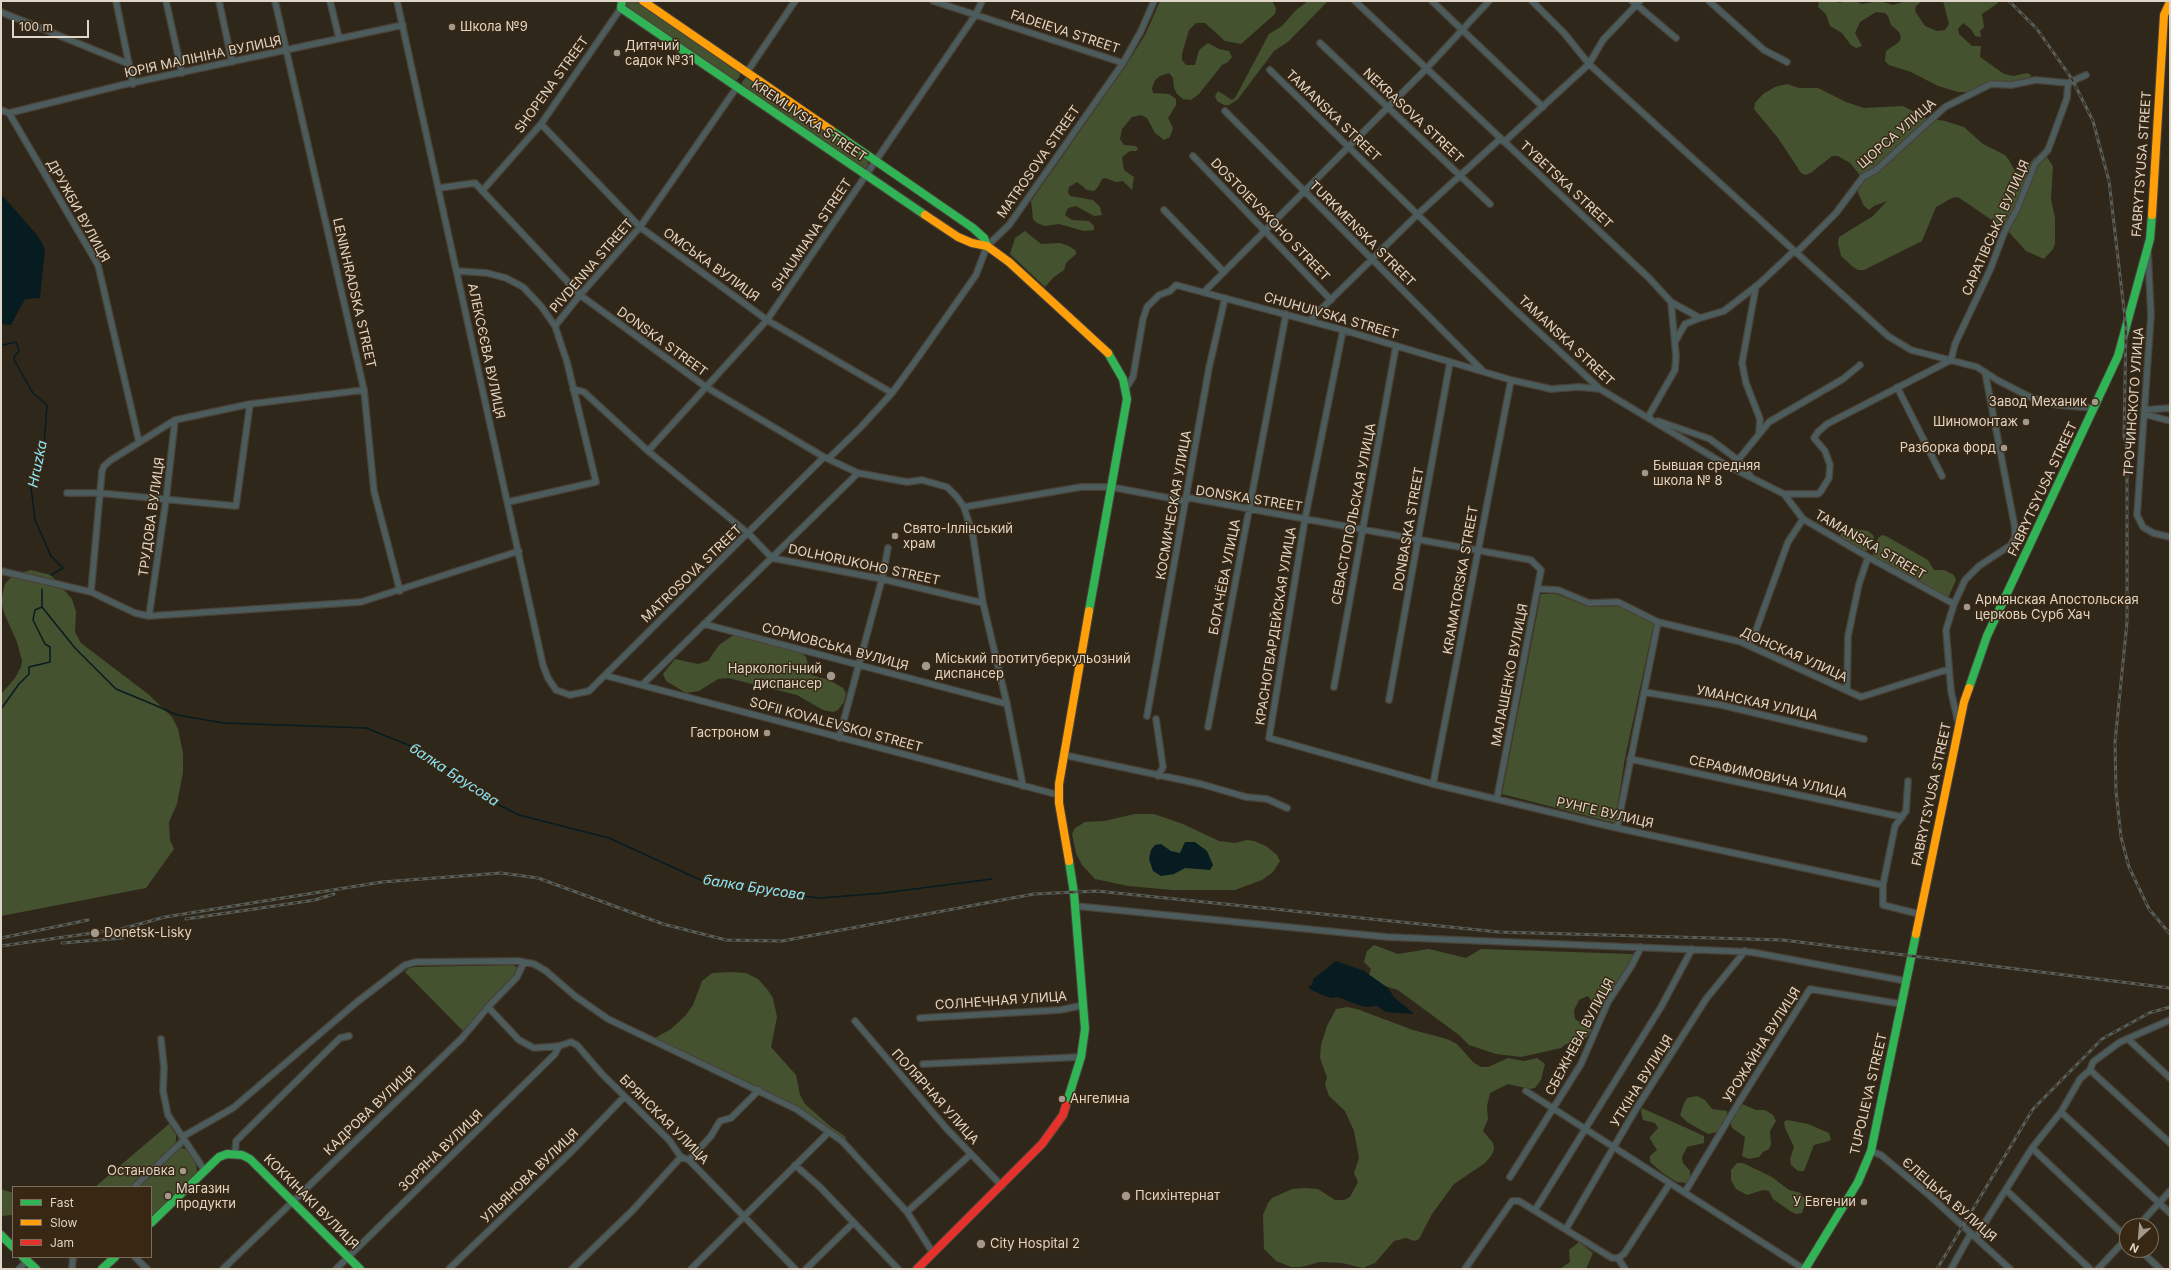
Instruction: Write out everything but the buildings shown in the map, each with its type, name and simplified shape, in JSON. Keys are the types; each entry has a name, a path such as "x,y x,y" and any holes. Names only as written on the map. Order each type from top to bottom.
{"street":[{"path":"116,1 133,84"},
{"path":"166,1 182,73"},
{"path":"219,1 232,62"},
{"name":"LENINHRADSKA STREET","path":"276,1 286,50 340,278 364,390 374,491 400,591"},
{"path":"330,1 338,38"},
{"name":"АЛЕКСЄЄВА ВУЛИЦЯ","path":"397,1 458,271 543,665 548,678 556,690 570,695"},
{"name":"KREMLIVSKA STREET","path":"643,1 876,159 979,232 987,246 1009,262 1107,352 1123,379 1127,399 1111,487"},
{"path":"747,72 795,1"},
{"name":"FADEIEVA STREET","path":"933,1 1123,63"},
{"path":"876,159 976,14 982,1"},
{"name":"MATROSOVA STREET","path":"570,695 589,691 607,676 664,615 826,458 860,428 892,393 976,275 987,246 1009,225 1123,63 1154,1"},
{"name":"TYBETSKA STREET","path":"1355,1 1649,278 1671,302 1700,318"},
{"path":"1432,1 1544,107"},
{"path":"1204,292 1303,190 1426,68 1489,1"},
{"path":"1532,1 1564,33 1589,64 1888,336 1911,350 1977,367 2032,398 2057,405 2094,408"},
{"path":"1709,1 1764,50 1787,62"},
{"path":"1309,321 1460,175 1544,107 1589,64 1603,40 1636,2 1676,38"},
{"name":"FABRYTSYUSA STREET","path":"1906,981 1964,702 1988,636 2118,356 2148,248 2150,239 2164,15 2170,2"},
{"name":"KREMLIVSKA STREET","path":"622,5 737,87 958,237 972,243 987,246"},
{"name":"SHOPENA STREET","path":"482,191 541,124 622,5"},
{"path":"1,12 129,64"},
{"name":"ЮРІЯ МАЛІНІНА ВУЛИЦЯ","path":"9,114 133,84 403,25"},
{"name":"NEKRASOVA STREET","path":"1320,43 1490,204"},
{"name":"TAMANSKA STREET","path":"1270,70 1349,145 1514,308 1600,389 1623,405 1648,417 1726,465 1784,494 1803,519 1868,557 1954,604"},
{"name":"ЩОРСА УЛИЦА","path":"1675,342 1685,324 1724,311 1756,286 1836,213 1863,177 1876,170 1945,107 1991,84 2010,85 2036,80 2068,83 2086,75"},
{"name":"САРАТІВСЬКА ВУЛИЦЯ","path":"1951,360 1955,344 1990,270 2004,233 2017,209 2035,164 2048,150 2067,98 2068,83"},
{"name":"PIVDENNA STREET","path":"508,502 596,482 573,389 555,326 580,295 640,227 737,87"},
{"path":"1,110 9,114"},
{"name":"TURKMENSKA STREET","path":"1225,111 1483,372"},
{"name":"ДРУЖБИ ВУЛИЦЯ","path":"9,114 98,265 139,442"},
{"name":"ОМСЬКА ВУЛИЦЯ","path":"541,124 640,227 767,320 892,393"},
{"name":"DOSTOIEVSKOHO STREET","path":"1193,156 1331,300"},
{"name":"SHAUMIANA STREET","path":"648,451 767,320 876,159"},
{"path":"439,188 475,183 482,191"},
{"name":"DONSKA STREET","path":"482,191 580,295 706,387 826,458 858,473 907,482 922,480 947,488 964,507 1081,487 1111,487 1185,501 1190,498 1531,560"},
{"path":"1164,210 1223,271"},
{"name":"ТРОЧИНСКОГО УЛИЦА","path":"2148,248 2151,315 2137,515 2144,527 2153,534 2170,537"},
{"path":"458,271 487,273 506,278 523,287 541,306 555,326"},
{"name":"CHUHUIVSKA STREET","path":"1125,390 1132,378 1143,320 1147,307 1159,295 1170,291 1176,285 1343,330 1511,380 1551,388 1579,387 1600,389"},
{"path":"1756,286 1742,363 1746,384 1760,419 1759,433"},
{"name":"КОСМИЧЕСКАЯ УЛИЦА","path":"1147,716 1209,368 1225,298"},
{"path":"1671,302 1675,342 1675,370 1648,417 1710,439 1738,460 1752,478"},
{"name":"БОГАЧЁВА УЛИЦА","path":"1208,727 1286,314"},
{"name":"КРАСНОГВАРДЕЙСКАЯ УЛИЦА","path":"1269,738 1305,519 1343,330"},
{"name":"СЕВАСТОПОЛЬСКАЯ УЛИЦА","path":"1334,687 1396,346"},
{"path":"1784,494 1818,494 1822,491 1829,478 1830,465 1825,451 1814,438 1826,424 1951,360"},
{"name":"DONBASKA STREET","path":"1389,700 1450,362"},
{"path":"1738,460 1769,422 1843,379 1860,365"},
{"path":"1959,724 1951,691 1946,630 1954,604 1965,580 1979,566 2010,545 2015,537 2015,528 1985,372"},
{"name":"KRAMATORSKA STREET","path":"1433,784 1511,380"},
{"path":"1897,387 1942,476"},
{"path":"573,389 584,392 648,451 749,534"},
{"path":"91,592 99,494 104,466 111,460 175,420 250,404 364,390"},
{"path":"68,493 99,494 236,506 250,404"},
{"path":"2144,412 2170,408"},
{"path":"2144,412 2170,421"},
{"name":"ТРУДОВА ВУЛИЦЯ","path":"149,616 166,500 175,420"},
{"path":"642,685 858,473"},
{"path":"917,1269 1002,1186 1042,1144 1063,1115 1084,1045 1084,1005 1076,906 1059,795 1064,755 1111,487"},
{"path":"964,507 973,536 983,603 1007,704 1023,786"},
{"path":"1746,644 1755,633 1788,542 1803,519"},
{"name":"DOLHORUKOHO STREET","path":"749,534 772,558 882,579 983,603"},
{"path":"839,738 882,579 888,548"},
{"path":"1,571 91,592 135,613 149,616 361,602 400,591 519,551"},
{"path":"1847,690 1848,636 1854,604 1868,557"},
{"name":"МАЛАШЕНКО ВУЛИЦЯ","path":"1498,798 1541,570 1531,560"},
{"name":"ДОНСКАЯ УЛИЦА","path":"1538,589 1558,590 1589,603 1618,602 1658,622 1746,644 1861,697 1949,669"},
{"path":"1617,828 1658,622"},
{"name":"СОРМОВСЬКА ВУЛИЦЯ","path":"704,624 1007,704"},
{"name":"SOFII KOVALEVSKOI STREET","path":"607,676 1059,795"},
{"name":"УМАНСКАЯ УЛИЦА","path":"1644,692 1721,705 1864,739"},
{"path":"1156,719 1163,767 1158,776"},
{"name":"РУНГЕ ВУЛИЦЯ","path":"1269,738 1433,784 1498,798 1617,828 1883,885"},
{"path":"1064,755 1201,784 1246,797 1267,799 1287,808"},
{"name":"СЕРАФИМОВИЧА УЛИЦА","path":"1630,759 1902,817"},
{"path":"1908,781 1906,811 1895,826 1883,885 1883,905 1920,914"},
{"path":"1076,906 1387,937 1745,952 1906,981"},
{"name":"СБЕЖНЕВА ВУЛИЦЯ","path":"1510,1177 1554,1109 1584,1058 1608,1002 1632,965 1641,947"},
{"name":"УТКIНА ВУЛИЦЯ","path":"1535,1210 1584,1128 1661,1007 1692,949"},
{"name":"УТКIНА ВУЛИЦЯ","path":"1566,1229 1614,1147 1706,999 1745,952"},
{"path":"135,1186 183,1139 248,1097 357,1002 405,965 416,962 524,962 534,964 546,971 574,996 608,1019 796,1109 828,1133 842,1141 907,1212 934,1252"},
{"name":"КАДРОВА ВУЛИЦЯ","path":"223,1269 292,1200 462,1038 488,1007 517,977 524,962"},
{"name":"TUPOLIEVA STREET","path":"1805,1269 1858,1182 1871,1151 1906,981"},
{"name":"УРОЖАЙНА ВУЛИЦЯ","path":"1685,1192 1810,989 1901,1004"},
{"name":"СОЛНЕЧНАЯ УЛИЦА","path":"920,1018 1060,1010 1084,1005"},
{"name":"БРЯНСКАЯ УЛИЦА","path":"488,1007 519,1040 534,1048 559,1046 571,1042 577,1045 624,1097 669,1140 681,1157 689,1160 795,1269"},
{"path":"1951,1269 2006,1190 2032,1148 2061,1112 2080,1079 2090,1070 2093,1062 2120,1042 2170,1020"},
{"name":"ПОЛЯРНАЯ УЛИЦА","path":"854,1021 971,1154 1002,1186"},
{"path":"152,1222 218,1158 235,1154 236,1140 340,1038 349,1036"},
{"path":"161,1039 164,1067 163,1091 168,1115 205,1171"},
{"path":"2128,1039 2170,1078"},
{"name":"ЗОРЯНА ВУЛИЦЯ","path":"336,1269 555,1054 559,1046"},
{"path":"923,1064 1081,1057"},
{"path":"2090,1070 2170,1143"},
{"path":"689,1160 711,1136 720,1121 731,1118 759,1090"},
{"path":"1526,1091 1805,1269"},
{"name":"УЛЬЯНОВА ВУЛИЦЯ","path":"449,1269 573,1150 624,1097"},
{"path":"2061,1112 2170,1212"},
{"path":"691,1269 828,1133"},
{"path":"2032,1148 2119,1230"},
{"name":"ЄЛЕЦЬКА ВУЛИЦЯ","path":"1871,1151 1881,1155 1974,1235 2010,1269"},
{"name":"КОККІНАКІ ВУЛИЦЯ","path":"235,1154 250,1159 360,1269"},
{"path":"907,1212 971,1154"},
{"path":"572,1269 632,1211 681,1157"},
{"path":"795,1165 820,1187 898,1269"},
{"path":"1465,1269 1512,1201 1519,1201 1612,1258 1618,1258 1624,1254 1670,1183"},
{"path":"2006,1190 2090,1269"},
{"path":"2145,1218 2170,1191"},
{"path":"806,1269 853,1223"},
{"path":"1,1235 12,1246"},
{"path":"2098,1269 2119,1247"},
{"path":"72,1269 73,1258"},
{"path":"102,1269 114,1258"},
{"path":"136,1258 147,1269"},
{"path":"1618,1258 1625,1269"},
{"path":"2148,1258 2160,1269"},
{"path":"19,1269 25,1259 36,1269"}],"green space":[{"path":"627,1 636,1 739,71 740,76 737,80 733,79 626,7"},
{"path":"1160,1 1272,1 1276,8 1275,14 1241,44 1225,41 1205,23 1196,23 1189,30 1182,54 1182,60 1186,65 1195,65 1199,50 1208,43 1219,49 1229,51 1232,57 1228,62 1222,65 1199,94 1191,100 1183,99 1177,94 1174,88 1173,78 1169,73 1160,76 1155,80 1152,88 1153,93 1169,94 1176,99 1176,105 1168,118 1173,128 1170,137 1164,140 1155,133 1147,118 1141,115 1132,117 1122,129 1120,139 1124,145 1136,146 1138,149 1136,151 1130,151 1122,157 1124,170 1134,177 1132,190 1123,181 1116,182 1105,178 1102,179 1094,191 1087,190 1077,182 1069,187 1068,192 1070,196 1093,200 1100,207 1102,215 1094,216 1076,206 1068,208 1065,215 1072,220 1089,221 1094,226 1094,230 1084,231 1059,224 1045,226 1037,223 1033,219 1031,201 1125,67 1145,35"},
{"path":"1308,1 1328,1 1289,41 1274,51 1238,99 1229,105 1224,105 1217,101 1215,96 1218,91 1232,100 1235,98 1269,34 1282,26 1296,10"},
{"path":"1819,1 1834,1 1840,3 1845,1 1855,1 1862,4 1880,1 1893,5 1905,1 1922,1 1916,6 1915,11 1925,26 1937,31 1945,30 1949,24 1943,1 1996,1 1998,3 1982,14 1984,27 1980,31 1981,37 1975,36 1971,29 1963,23 1958,29 1959,34 1972,46 1981,46 1980,57 2004,74 2014,76 2027,73 2031,75 2031,78 2011,82 1992,81 1968,92 1958,92 1938,86 1911,72 1889,65 1885,61 1886,51 1899,42 1901,37 1899,32 1891,25 1888,16 1885,13 1876,12 1860,22 1855,33 1862,46 1856,48 1851,45 1842,33 1830,26 1826,14 1818,7"},
{"path":"746,77 868,160 868,166 864,169 742,86 742,82"},
{"path":"1787,84 1799,88 1818,88 1846,102 1864,108 1903,106 1926,118 1945,121 1964,127 1983,144 2005,155 2015,171 2022,173 2034,158 2040,155 2046,156 2053,166 2051,199 2055,218 2055,243 2053,249 2044,259 2026,251 2008,231 1958,197 1952,198 1936,207 1922,241 1864,270 1858,270 1841,256 1838,243 1839,237 1873,216 1887,201 1874,206 1869,210 1864,206 1858,193 1859,174 1850,163 1838,156 1832,156 1806,175 1801,173 1778,138 1754,109 1755,103 1763,94 1775,87"},
{"path":"1025,231 1041,244 1060,243 1069,246 1076,251 1076,254 1066,263 1064,270 1054,277 1045,287 1010,254 1015,238"},
{"path":"1855,529 1868,531 1873,535 1874,538 1866,552 1861,551 1839,537 1843,531"},
{"path":"1882,535 1928,560 1934,570 1944,570 1954,575 1956,580 1949,596 1946,597 1872,557 1878,538"},
{"path":"31,570 51,575 72,599 76,612 75,632 81,643 148,694 172,717 178,729 183,753 183,772 177,804 169,822 170,840 174,849 146,888 1,916 1,694 15,678 21,667 22,661 17,642 4,613 1,600 5,584 13,575"},
{"path":"1541,594 1556,594 1589,607 1618,606 1654,623 1625,758 1615,823 1502,794"},
{"path":"732,636 738,636 801,652 806,657 811,675 829,680 843,688 846,693 844,702 838,710 833,712 823,710 797,695 728,678 718,679 699,691 686,693 666,681 663,674 675,659 698,664 708,661 719,645"},
{"path":"1135,814 1154,814 1183,824 1219,841 1235,843 1247,840 1254,841 1266,846 1277,855 1280,861 1273,872 1262,880 1235,890 1173,890 1128,886 1095,879 1082,865 1076,853 1072,834 1075,828 1085,822 1104,821"},
{"path":"1374,945 1398,954 1429,949 1466,958 1481,949 1632,954 1637,957 1627,974 1605,997 1608,1002 1601,1005 1594,1004 1588,996 1579,1000 1574,1010 1575,1019 1592,1030 1587,1037 1579,1042 1566,1044 1561,1048 1521,1057 1496,1054 1469,1045 1459,1035 1398,990 1385,986 1369,975 1371,969 1364,962 1367,951"},
{"path":"513,965 518,968 515,977 463,1031 405,972 409,968 415,967"},
{"path":"712,973 746,973 758,979 767,989 773,998 777,1017 771,1047 796,1075 800,1095 805,1104 830,1126 846,1137 845,1140 782,1099 653,1039 671,1029 686,1015 693,1005 702,981"},
{"path":"1347,1007 1357,1009 1413,1030 1447,1039 1457,1044 1473,1062 1481,1067 1488,1067 1508,1058 1524,1061 1537,1058 1545,1064 1541,1080 1535,1088 1530,1089 1508,1084 1490,1093 1487,1106 1488,1119 1483,1131 1493,1143 1494,1150 1485,1163 1454,1184 1432,1214 1419,1239 1414,1241 1406,1238 1394,1241 1375,1263 1363,1268 1342,1263 1320,1262 1301,1267 1291,1267 1276,1261 1264,1249 1263,1215 1268,1203 1272,1198 1292,1189 1305,1188 1318,1189 1335,1200 1344,1200 1350,1197 1358,1182 1354,1173 1359,1158 1354,1131 1345,1111 1329,1096 1325,1085 1327,1077 1320,1058 1321,1045 1327,1026 1336,1009"},
{"path":"1697,1096 1705,1100 1712,1109 1727,1111 1727,1116 1717,1132 1708,1134 1687,1122 1680,1115 1687,1098"},
{"path":"1742,1104 1756,1110 1765,1110 1773,1115 1776,1121 1770,1131 1771,1144 1769,1149 1763,1152 1759,1157 1749,1159 1742,1156 1745,1137 1732,1128 1730,1121 1737,1107"},
{"path":"1642,1108 1704,1136 1704,1143 1687,1147 1682,1157 1683,1163 1690,1171 1690,1178 1686,1183 1677,1182 1664,1174 1650,1162 1650,1156 1657,1150 1650,1137 1658,1128 1655,1123 1643,1120 1641,1111"},
{"path":"1787,1120 1808,1124 1829,1133 1831,1139 1829,1141 1814,1145 1804,1171 1798,1171 1791,1165 1790,1159 1794,1147 1785,1128 1784,1122"},
{"path":"169,1124 176,1135 176,1141 173,1147 133,1186 96,1186"},
{"path":"182,1148 188,1150 196,1164 197,1172 152,1217 152,1186 140,1186 175,1152"},
{"path":"1737,1163 1743,1163 1772,1177 1789,1190 1801,1193 1806,1201 1802,1213 1796,1214 1790,1211 1773,1199 1769,1191 1763,1190 1747,1195 1736,1189 1731,1180 1731,1170"},
{"path":"1,1189 12,1193 12,1215 1,1216"},
{"path":"1579,1242 1593,1253 1586,1269 1560,1269 1570,1262 1569,1250"}],"water":[{"path":"1,194 38,236 45,249 40,298 25,299 11,325 1,324"},
{"path":"1185,842 1195,842 1207,851 1213,865 1210,870 1185,868 1174,874 1161,876 1153,871 1149,859 1151,850 1155,845 1161,844 1171,851 1180,853"},
{"path":"1336,961 1364,971 1388,988 1394,997 1414,1014 1386,1012 1377,1006 1367,1007 1358,1005 1338,997 1332,998 1322,995 1310,989 1309,986 1312,985 1313,979"}],"waterway":[{"name":"Hruzka","path":"1,344 3,345 16,342 19,350 15,355 14,360 33,393 47,405 44,446 31,487 35,520 51,556 63,568 51,575"},
{"name":"Hruzka","path":"1,709 19,684 29,674 29,667 50,662 50,647 45,644 33,620 35,610 42,607 42,589"},
{"name":"балка Брусова","path":"42,607 75,648 116,689 177,715 224,723 366,728 416,748 450,770 487,799 519,815 609,838 705,882 763,892 821,898 883,893 992,879"}],"railway":[{"path":"2009,1 2037,29 2072,79 2093,121 2109,181 2126,327 2124,436 2127,448 2127,622 2115,742 2116,791 2121,837 2129,867 2149,909 2170,934"},
{"path":"1,946 121,929 165,917 382,882 501,873 538,878 663,924 726,940 782,941 1034,894 1097,891 1499,932 1783,940 2170,988"},
{"path":"186,919 315,900 334,894"},
{"path":"1,938 88,920"},
{"path":"62,943 123,938"},
{"path":"1937,1269 2033,1109 2102,1039 2149,1013 2170,1007"}],"traffic: fast":[{"path":"622,1 621,8 925,215"},
{"path":"831,130 973,228 984,238 987,246"},
{"path":"1969,688 1987,636 2118,356 2150,239 2152,215"},
{"path":"1089,611 1127,399 1123,379 1108,353"},
{"path":"1066,1105 1081,1057 1085,1029 1074,893 1069,861"},
{"path":"1805,1269 1858,1182 1871,1151 1916,934"},
{"path":"152,1222 219,1157 227,1154 242,1155 250,1159 360,1269"},
{"path":"1,1235 12,1246"},
{"path":"24,1258 36,1269"},
{"path":"102,1269 114,1258"}],"traffic: slow":[{"path":"643,1 831,130"},
{"path":"2152,215 2164,15 2170,2"},
{"path":"925,215 958,237 972,243 987,246 1009,262 1108,353"},
{"path":"1069,861 1059,803 1059,784 1089,611"},
{"path":"1916,934 1964,702 1969,688"}],"traffic: jam":[{"path":"917,1269 1042,1144 1063,1115 1066,1105"}],"place":[{"name":"Школа №9","path":"452,27"},
{"name":"Дитячий садок №31","path":"617,53"},
{"name":"Завод Механик","path":"2095,402"},
{"name":"Шиномонтаж","path":"2026,422"},
{"name":"Разборка форд","path":"2004,448"},
{"name":"Бывшая средняя школа № 8","path":"1645,473"},
{"name":"Свято-Іллінський храм","path":"895,536"},
{"name":"Армянская Апостольская церковь Сурб Хач","path":"1967,607"},
{"name":"Міський протитуберкульозний диспансер","path":"926,666"},
{"name":"Наркологічний диспансер","path":"831,676"},
{"name":"Гастроном","path":"767,733"},
{"name":"Donetsk-Lisky","path":"95,933"},
{"name":"Ангелина","path":"1062,1099"},
{"name":"Остановка","path":"183,1171"},
{"name":"Магазин продукти","path":"168,1196"},
{"name":"Психінтернат","path":"1126,1196"},
{"name":"У Евгении","path":"1864,1202"},
{"name":"City Hospital 2","path":"981,1244"}]}
